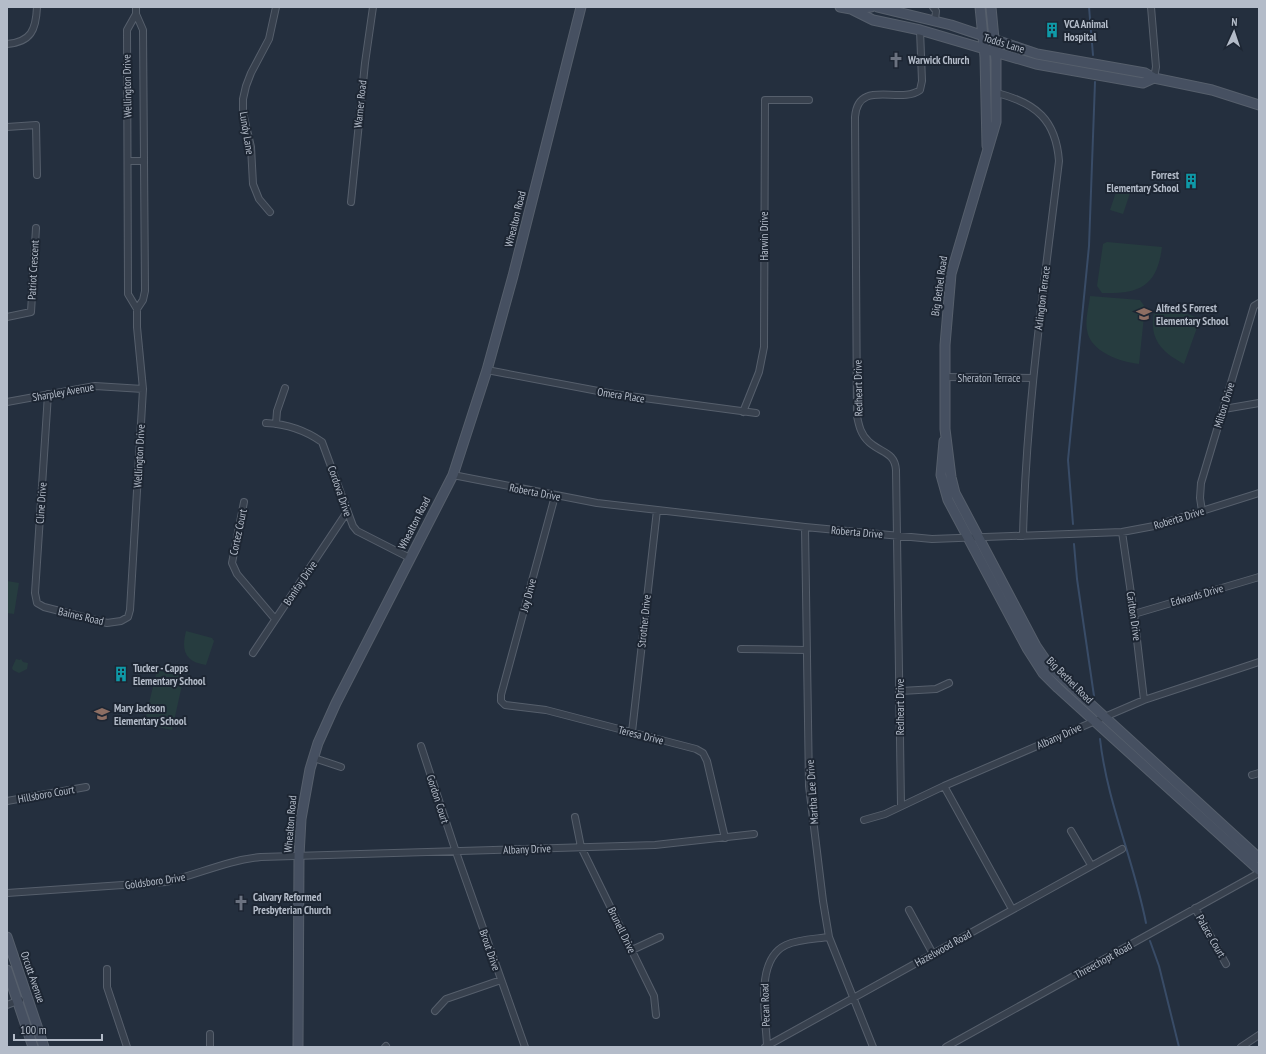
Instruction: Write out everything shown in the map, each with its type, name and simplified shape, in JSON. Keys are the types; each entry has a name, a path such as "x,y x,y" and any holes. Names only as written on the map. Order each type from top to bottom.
{"main road":[{"name":"Whealton Road","path":"298,1047 299,856 304,797 314,758 336,703 453,475 487,370 513,276 581,7"},
{"name":"Todds Lane","path":"840,7 851,9 871,7"},
{"name":"Todds Lane","path":"877,7 935,20 1037,54 1145,73 1154,78 1212,90 1259,105"},
{"name":"Big Bethel Road","path":"980,7 985,49 987,152"},
{"name":"Big Bethel Road","path":"991,7 997,93 995,131 987,152 951,274 946,313 945,429 953,488 1044,673 1259,871"},
{"name":"Todds Lane","path":"851,9 873,20 920,30 1028,62 1068,71 1143,83 1154,78"},
{"name":"Big Bethel Road","path":"945,429 941,458 942,482 948,500 968,539 1027,639 1058,675 1259,858"},
{"name":"Orcutt Avenue","path":"7,937 44,1047"},
{"name":"Orcutt Avenue","path":"7,970 33,1047"}],"street":[{"path":"7,44 17,43 28,38 34,30 36,7"},
{"name":"Lundy Lane","path":"270,212 259,199 253,184 251,147 243,113 243,99 246,86 270,39 276,7"},
{"name":"Warner Road","path":"350,202 364,63 373,7"},
{"path":"933,7 936,11 935,20"},
{"path":"1151,7 1156,67 1154,78"},
{"name":"Wellington Drive","path":"130,603 143,389 137,327 137,309 128,294 127,30 136,10"},
{"name":"Wellington Drive","path":"136,10 143,30 145,291 143,300 137,309"},
{"name":"Redheart Drive","path":"901,806 896,463 887,452 868,442 860,430 857,416 855,117 857,106 870,95 912,94 920,90 922,81 920,30"},
{"name":"Arlington Terrace","path":"997,93 1019,100 1040,114 1054,132 1058,147 1059,161 1033,378 1025,480 1023,536"},
{"name":"Harwin Drive","path":"743,412 759,372 764,347 765,100 809,100"},
{"path":"7,127 36,125 37,175"},
{"path":"128,161 144,161"},
{"name":"Patriot Crescent","path":"7,317 32,312 36,228"},
{"name":"Milton Drive","path":"1202,511 1200,498 1201,483 1254,306 1259,303"},
{"name":"Omera Place","path":"487,370 614,394 756,413"},
{"name":"Sheraton Terrace","path":"945,377 1033,378"},
{"name":"Sharpley Avenue","path":"7,402 95,386 143,389"},
{"path":"276,424 277,411 285,388"},
{"name":"Cline Drive","path":"44,607 37,602 35,593 48,394"},
{"path":"1224,409 1259,403"},
{"name":"Cordova Drive","path":"266,423 282,424 313,436 322,442 350,520 357,531 410,558"},
{"name":"Roberta Drive","path":"453,475 554,496 657,510 805,527 932,539 968,539 1122,532 1154,526 1259,493"},
{"name":"Joy Drive","path":"501,694 554,496"},
{"name":"Cortez Court","path":"244,502 232,563 237,574 275,619"},
{"name":"Strother Drive","path":"632,732 657,510"},
{"name":"Bonifay Drive","path":"253,653 347,512"},
{"name":"Martha Lee Drive","path":"805,527 809,786 823,901 829,937 873,1047"},
{"name":"Carlton Drive","path":"1122,532 1134,614 1144,700"},
{"name":"Edwards Drive","path":"1134,614 1259,577"},
{"name":"Baines Road","path":"44,607 107,623 114,623 128,617 130,603"},
{"path":"741,649 806,650"},
{"name":"Albany Drive","path":"864,820 885,814 944,786 1094,720 1144,700 1259,662"},
{"path":"900,691 936,690 949,683"},
{"name":"Teresa Drive","path":"501,694 502,701 505,705 546,710 696,749 703,753 707,761 725,838"},
{"name":"Gordon Court","path":"421,746 456,852"},
{"path":"314,758 340,767"},
{"path":"1252,775 1259,774"},
{"path":"944,786 1012,909"},
{"name":"Hillsboro Court","path":"7,801 86,787"},
{"name":"Brunell Drive","path":"575,817 581,847 654,996 656,1015"},
{"path":"1071,832 1091,865"},
{"name":"Albany Drive","path":"299,856 656,845 754,834"},
{"name":"Hazelwood Road","path":"766,1046 1122,849"},
{"name":"Brout Drive","path":"456,852 500,980 525,1047"},
{"name":"Goldsboro Drive","path":"7,893 166,882 191,876 228,862 245,858 299,856"},
{"name":"Threechopt Road","path":"946,1047 1259,871"},
{"name":"Palace Court","path":"1195,908 1226,964"},
{"path":"908,910 933,954"},
{"path":"632,950 660,937"},
{"name":"Pecan Road","path":"766,1046 764,984 765,972 770,961 776,952 786,945 829,937"},
{"path":"108,969 107,987 127,1047"},
{"path":"435,1011 446,999 500,980"},
{"path":"7,1005 27,998"},
{"path":"210,1034 210,1047"},
{"path":"1241,1047 1259,1035"}],"green space":[{"path":"1117,189 1130,193 1123,214 1110,210"},
{"path":"1107,242 1162,247 1160,261 1151,279 1144,285 1126,292 1102,293 1097,286 1103,244"},
{"path":"1090,296 1140,300 1145,307 1139,364 1124,361 1107,354 1100,350 1089,338 1087,330 1087,317"},
{"path":"1156,304 1196,317 1199,322 1184,364 1167,353 1156,340 1153,324"},
{"path":"7,581 19,583 14,614 7,613"},
{"path":"186,631 212,638 214,641 206,665 193,661 186,654 184,644"},
{"path":"16,659 21,659 23,662 28,663 27,669 19,673 13,670 12,668"},
{"path":"157,670 184,676 172,730 144,724"}],"waterway":[{"path":"1089,7 1093,55"},
{"path":"1073,524 1068,460 1089,246 1095,82"},
{"path":"1074,544 1077,579 1094,696"},
{"path":"1100,739 1108,786 1135,877 1146,923"},
{"path":"1150,941 1159,966 1179,1047"}],"place":[{"name":"VCA Animal Hospital","path":"1052,30"},
{"name":"Warwick Church","path":"896,60"},
{"name":"Forrest Elementary School","path":"1191,181"},
{"name":"Alfred S Forrest Elementary School","path":"1144,314"},
{"name":"Tucker - Capps Elementary School","path":"121,674"},
{"name":"Mary Jackson Elementary School","path":"102,714"},
{"name":"Calvary Reformed Presbyterian Church","path":"241,903"}]}
